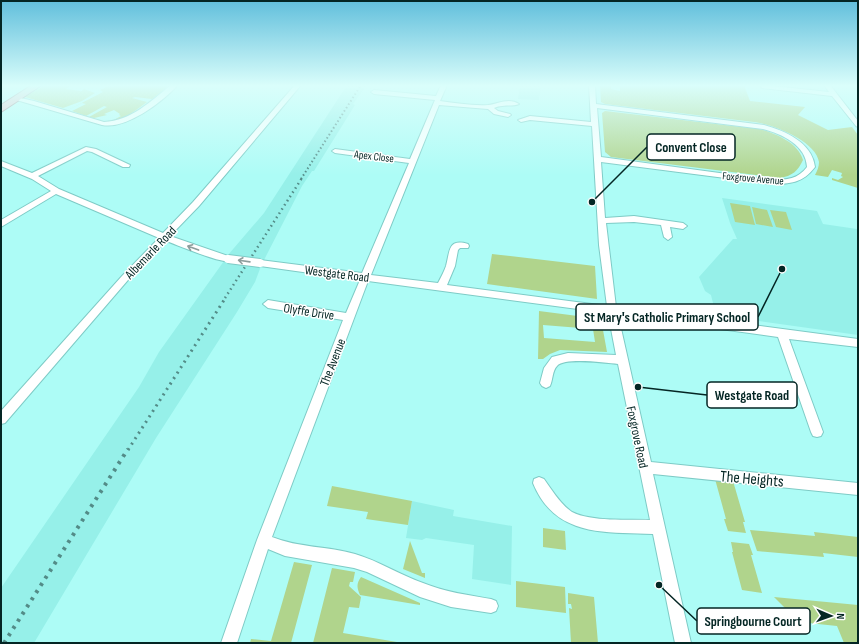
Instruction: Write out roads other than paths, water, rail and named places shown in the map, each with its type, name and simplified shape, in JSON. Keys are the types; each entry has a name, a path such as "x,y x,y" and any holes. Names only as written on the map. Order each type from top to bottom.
{"street":[{"path":"75,115 104,124 124,121 135,115"},
{"name":"Albemarle Road","path":"1,419 125,278 196,204 272,115"},
{"name":"The Avenue","path":"229,643 264,540 349,317 432,115"},
{"name":"Foxgrove Road","path":"595,115 604,245 612,310 683,643"},
{"name":"Foxgrove Avenue","path":"597,160 772,182 799,180 805,176 811,167 809,156 802,147 775,130 764,127 667,115"},
{"path":"850,115 858,125"},
{"path":"520,120 530,118 595,124"},
{"path":"32,176 86,149 94,150 126,165"},
{"name":"Apex Close","path":"335,151 413,161"},
{"name":"Westgate Road","path":"1,163 32,176 56,191 164,238 213,255 260,263 858,343"},
{"path":"1,224 56,191"},
{"path":"602,220 614,221 634,219 683,226"},
{"path":"665,224 668,237"},
{"path":"442,287 454,248 458,245 465,246"},
{"name":"Olyffe Drive","path":"268,304 349,317"},
{"path":"782,334 817,432"},
{"path":"546,384 550,368 556,360 565,357 622,360"},
{"name":"The Heights","path":"645,467 858,489"},
{"path":"539,483 554,503 566,515 578,521 658,527"},
{"path":"264,540 285,548 354,561 369,566 420,590 451,600 491,606"}],"railway":[{"path":"301,179 342,115"},
{"path":"225,298 302,178"},
{"path":"128,450 226,297"},
{"path":"4,643 128,449"}],"place":[{"name":"Convent Close","path":"592,202"},
{"name":"St Mary's Catholic Primary School","path":"782,269"},
{"name":"Westgate Road","path":"638,387"},
{"name":"Springbourne Court","path":"659,585"}]}
